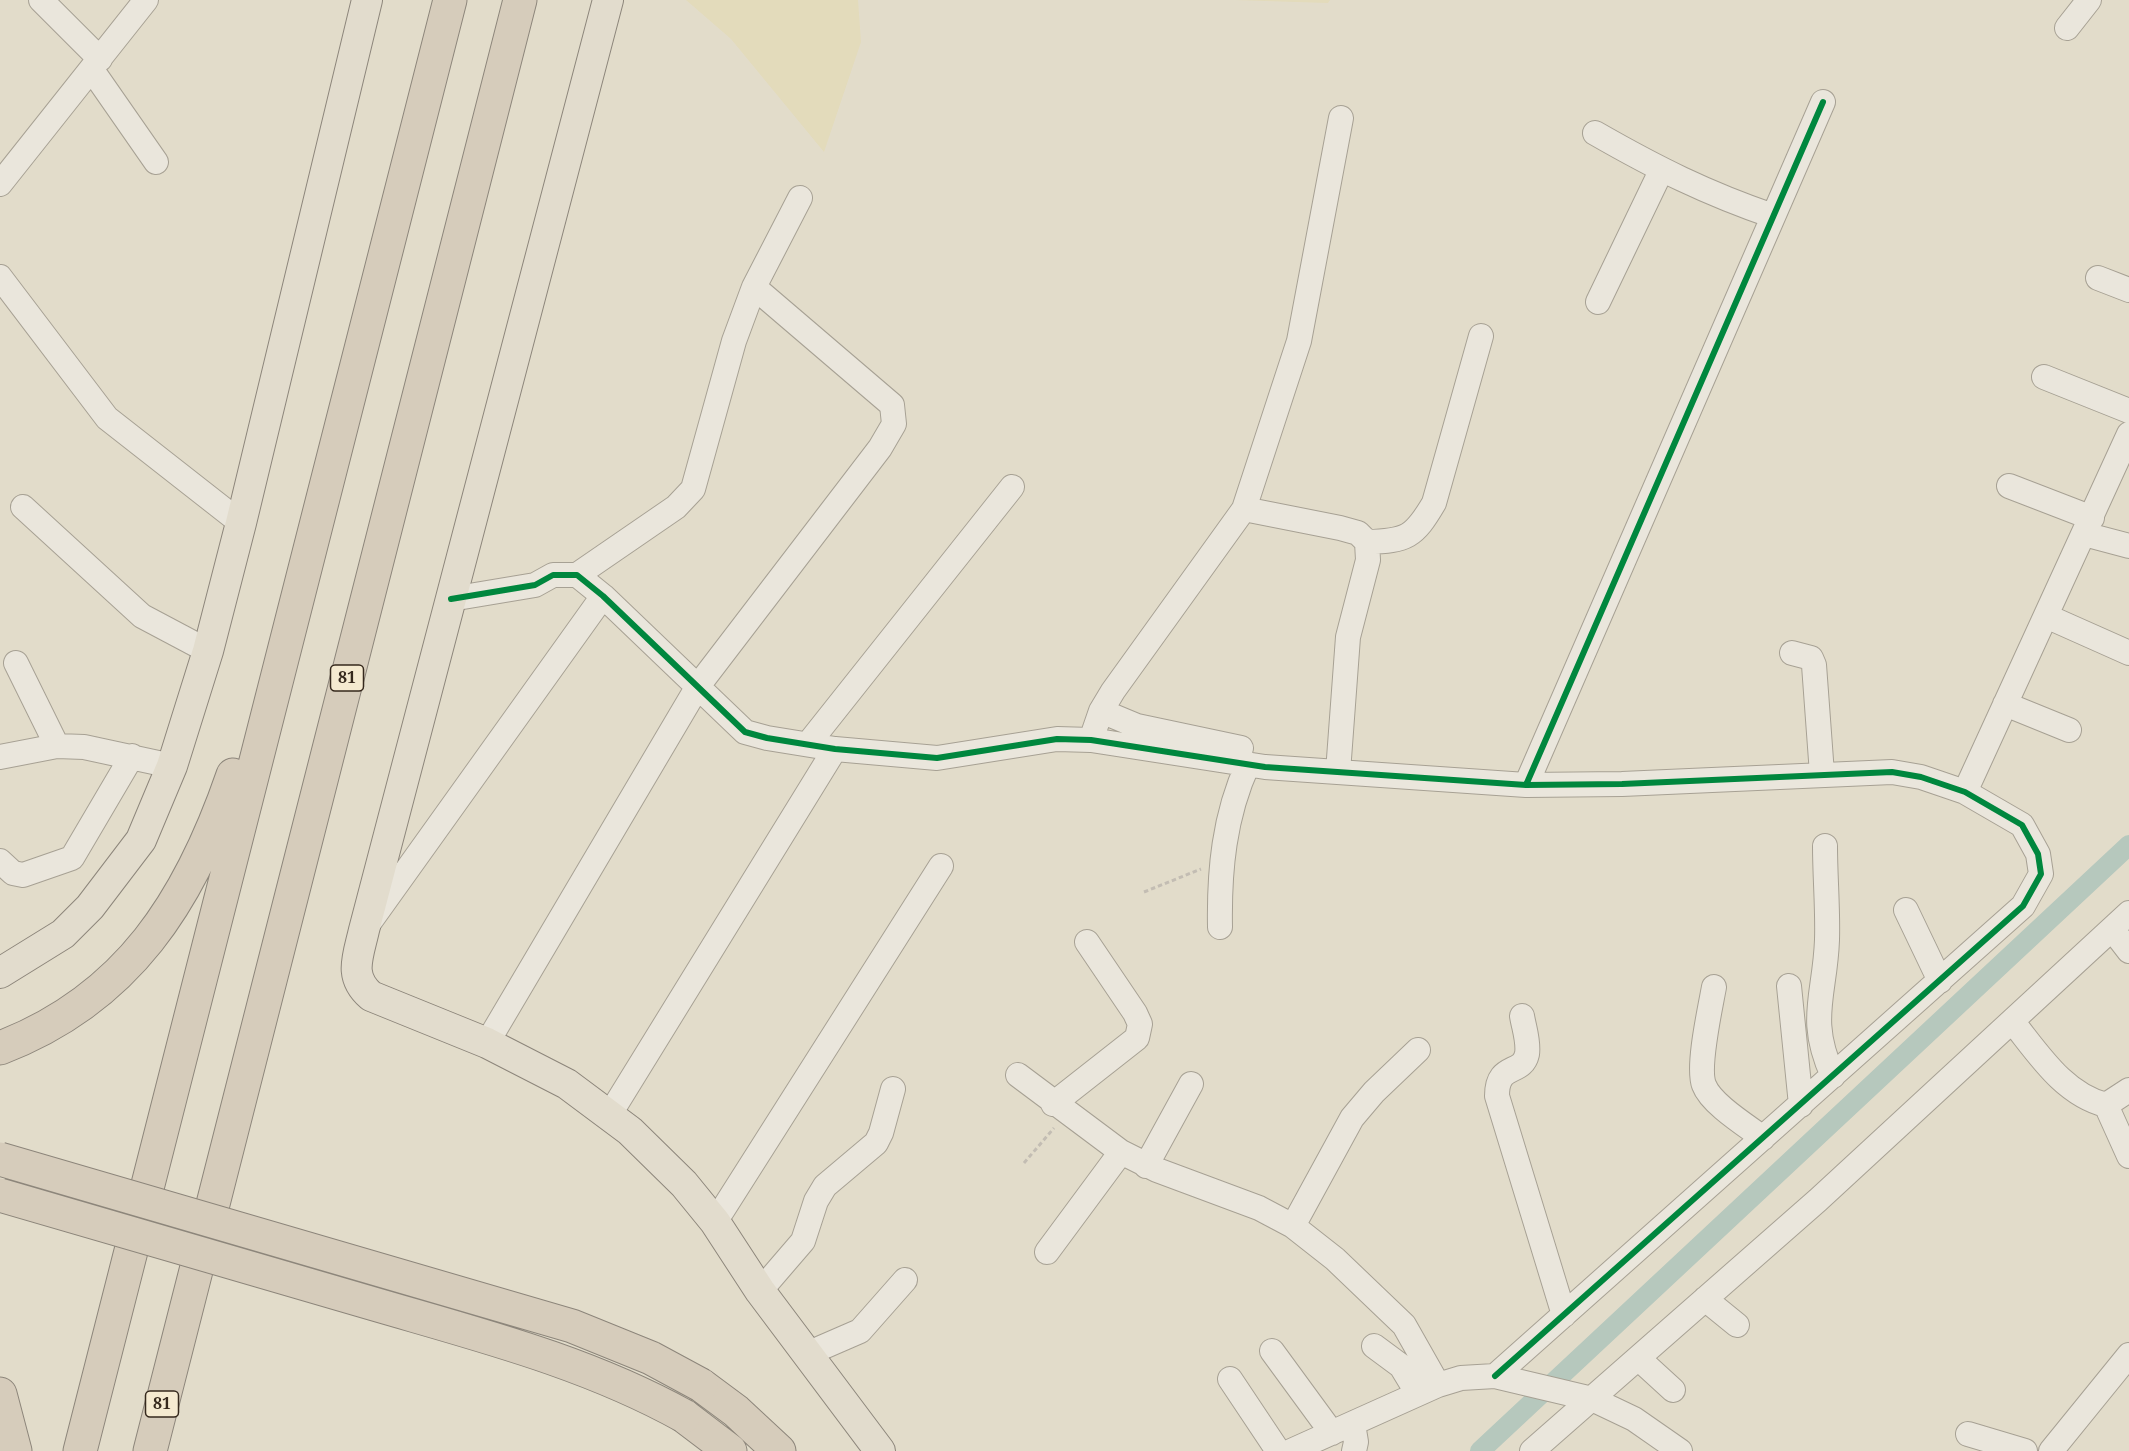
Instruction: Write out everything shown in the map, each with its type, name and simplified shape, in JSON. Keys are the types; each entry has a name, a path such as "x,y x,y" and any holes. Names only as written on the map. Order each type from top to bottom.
{"highway":[{"path":"80,1451 450,0"},
{"name":"81","path":"150,1451 520,0"},
{"path":"0,1048 42,1030 74,1011 101,990 153,937 175,906 195,870 225,798 309,551"},
{"path":"0,1159 572,1326 651,1358 701,1385 736,1411 780,1451"},
{"path":"0,1195 518,1346 606,1377 646,1395 684,1416 730,1451"},
{"path":"159,1451 174,1357"},
{"path":"0,1394 15,1451"}],"main road":[{"path":"0,973 63,934 90,907 141,840 172,766 208,651 241,523 367,0"},
{"path":"608,0 364,930 356,973 360,986 372,996 487,1042 567,1084 610,1114 684,1184 715,1222 760,1291 880,1451"}],"street":[{"path":"41,0 96,64 156,162"},
{"path":"0,184 146,0"},
{"path":"2067,28 2089,0"},
{"path":"1526,785 1823,102"},
{"path":"1091,740 1101,711 1113,691 1244,509 1299,341 1341,118"},
{"path":"1595,133 1661,171 1713,196 1773,216"},
{"path":"1598,302 1661,171"},
{"path":"451,599 535,585 553,575 576,575 676,507 693,489 734,341 753,286 800,198"},
{"path":"0,277 107,418 241,523"},
{"path":"2098,278 2129,290"},
{"path":"487,1042 698,686 880,448 894,424 892,405 878,390 753,286"},
{"path":"1367,542 1393,541 1408,537 1420,527 1434,503 1481,336"},
{"path":"2044,376 2129,411"},
{"path":"1965,792 2129,434"},
{"path":"2009,486 2129,546"},
{"path":"808,744 1011,487"},
{"path":"23,507 142,616 208,651"},
{"path":"1244,509 1340,528 1358,533 1367,542 1368,560 1348,637 1338,772"},
{"path":"576,575 603,596 745,732 767,738 835,749 937,758 1057,740 1091,740 1245,756 1338,772 1526,785 1622,784 1892,772 1921,777 1965,792 2022,825 2038,854 2041,874 2023,906 1564,1315 1505,1377"},
{"path":"364,930 603,596"},
{"path":"2046,616 2129,653"},
{"path":"1792,653 1811,658 1814,665 1822,774"},
{"path":"16,663 57,746"},
{"path":"2005,704 2069,730"},
{"path":"1101,711 1137,726 1245,756"},
{"path":"0,757 57,746 84,747 172,766"},
{"path":"610,1114 835,749"},
{"path":"0,861 13,873 23,875 72,858 132,756"},
{"path":"1220,927 1222,862 1228,825 1245,756"},
{"path":"1824,846 1827,941 1817,1017 1823,1054 1833,1076"},
{"path":"715,1222 941,866"},
{"path":"1906,910 1940,981"},
{"path":"1532,1451 1581,1397 1638,1358 1818,1200 2120,921 2129,951"},
{"path":"1059,1109 1137,1038 1140,1024 1087,942"},
{"path":"1714,987 1702,1069 1704,1086 1727,1110 1763,1138"},
{"path":"1788,987 1801,1105"},
{"path":"1522,1016 1527,1055 1522,1064 1502,1074 1497,1085 1497,1096 1564,1315"},
{"path":"2012,1021 2056,1075 2080,1096 2106,1105 2129,1156"},
{"path":"1293,1226 1352,1118 1374,1092 1418,1050"},
{"path":"1018,1075 1059,1109 1121,1152 1146,1166 1259,1208 1293,1226 1335,1258 1404,1325 1428,1389"},
{"path":"1146,1166 1191,1084"},
{"path":"760,1291 803,1241 816,1201 825,1186 876,1143 893,1089"},
{"path":"2106,1105 2129,1090"},
{"path":"1047,1252 1121,1152"},
{"path":"807,1354 860,1331 905,1280"},
{"path":"1705,1299 1737,1325"},
{"path":"1374,1346 1428,1389"},
{"path":"1272,1351 1356,1442 1354,1451"},
{"path":"2051,1451 2129,1356"},
{"path":"1638,1358 1673,1390"},
{"path":"1291,1451 1428,1389 1461,1378 1505,1377 1581,1397 1634,1419 1680,1451"},
{"path":"1230,1379 1278,1451"},
{"path":"1968,1434 2025,1451"}],"path":[{"path":"1144,892 1182,874 1222,862"},
{"path":"1024,1163 1059,1109"}],"shaded area":[{"path":"686,0 858,0 861,42 824,152 731,39"},
{"path":"1234,0 1330,0 1328,3"}],"waterway":[{"path":"1480,1451 2129,845"}],"cycle path":[{"path":"1526,785 1823,102"},
{"path":"451,599 535,585 553,575 577,575 603,596 745,732 767,738 835,749 937,758 1057,739 1091,740 1265,767 1526,785 1622,784 1892,772 1921,777 1965,792 2022,825 2038,854 2041,874 2023,906 1495,1376"}]}
